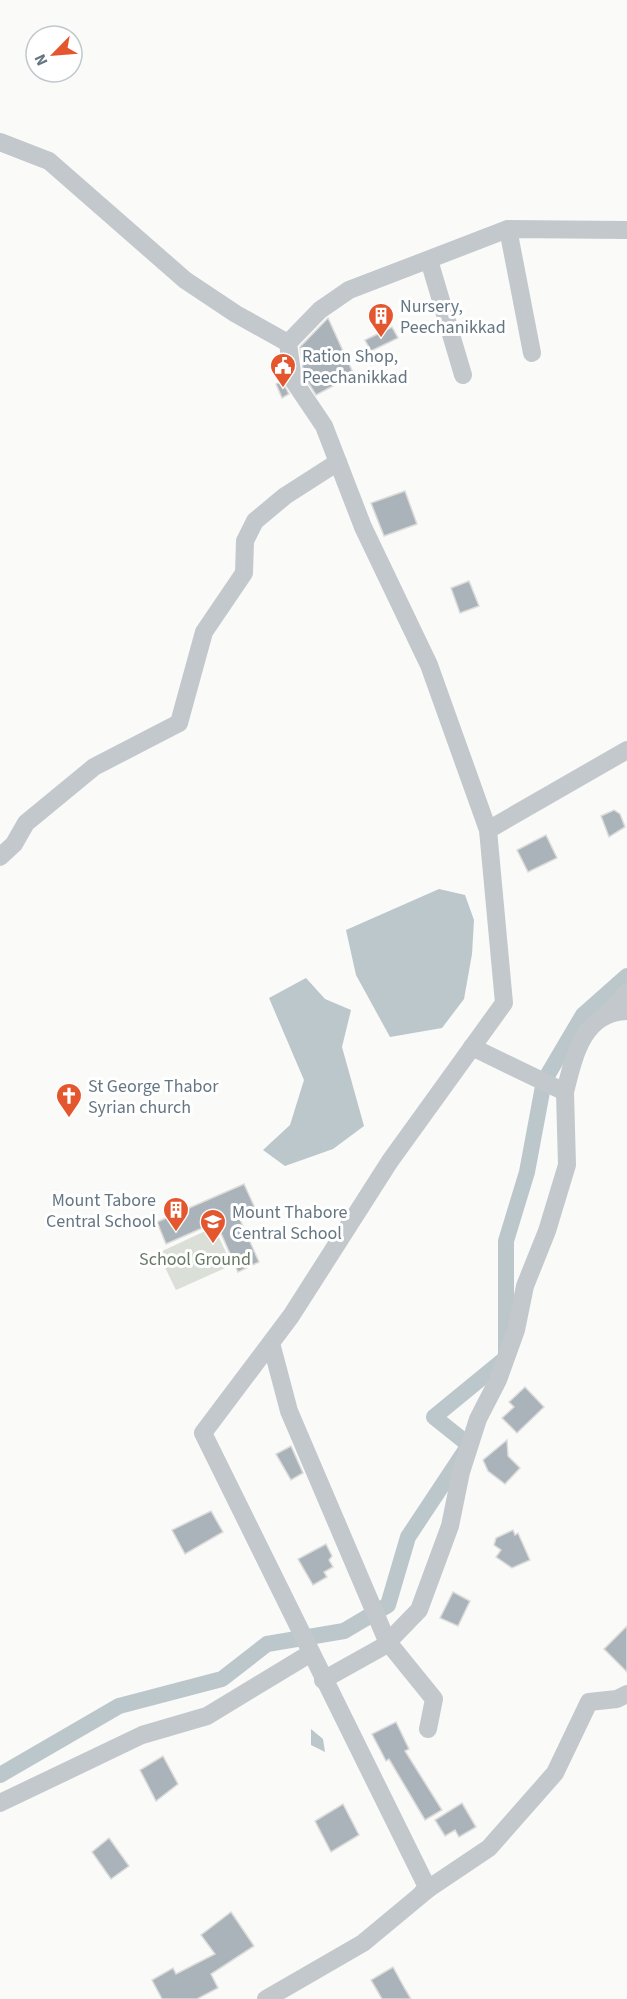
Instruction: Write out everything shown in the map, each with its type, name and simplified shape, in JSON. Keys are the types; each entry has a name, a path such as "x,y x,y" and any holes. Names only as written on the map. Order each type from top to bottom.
{"street":[{"path":"0,142 49,160 184,280 236,314 288,343"},
{"path":"288,343 320,309 349,290 508,230 627,230"},
{"path":"508,230 532,352"},
{"path":"429,260 463,375"},
{"path":"288,343 293,380 324,426 363,527 429,665 488,830 504,1003 390,1161 291,1316 203,1432 323,1680 428,1889 422,1893"},
{"path":"0,857 14,844 26,823 94,767 179,723 204,632 244,573 245,541 255,521 285,496 338,462"},
{"path":"488,830 627,750"},
{"path":"323,1680 387,1642 419,1610 450,1526 461,1472 478,1419 498,1380 516,1330 525,1286 547,1231 567,1165 565,1092 580,1042 593,1025 618,1012 627,992"},
{"path":"472,1047 565,1092"},
{"path":"271,1343 289,1411 387,1642 434,1699 428,1729"},
{"path":"0,1803 141,1735 207,1716 311,1653"},
{"path":"266,1999 363,1943 422,1893 489,1848 555,1773 589,1702 617,1699 627,1694"}],"green space":[{"name":"School Ground","path":"214,1227 232,1265 176,1290 158,1253"}],"shaded area":[{"path":"439,889 465,895 474,920 472,954 464,999 442,1028 390,1037 356,975 346,930"},
{"path":"306,978 325,999 351,1010 342,1047 364,1126 333,1149 285,1166 263,1150 290,1125 304,1080 269,998"},
{"path":"311,1729 323,1739 325,1752 311,1745"}],"building":[{"path":"328,318 354,375 316,395 304,376 300,347"},
{"name":"Nursery, Peechanikkad","path":"392,327 398,338 371,351 365,340"},
{"path":"282,381 289,394 282,398 276,384"},
{"path":"405,491 417,524 384,536 371,503"},
{"path":"469,581 479,606 460,613 451,588"},
{"path":"614,810 620,814 625,827 609,837 601,816"},
{"path":"546,835 557,858 528,872 517,850"},
{"name":"Mount Tabore Central School","path":"244,1184 255,1208 238,1215 259,1262 238,1272 216,1222 166,1244 157,1222"},
{"path":"525,1387 544,1407 517,1433 502,1418 514,1407 509,1402"},
{"path":"507,1440 508,1456 520,1468 505,1484 488,1471 483,1460"},
{"path":"291,1446 303,1473 291,1480 276,1454"},
{"path":"211,1511 223,1532 185,1554 172,1530"},
{"path":"513,1530 515,1535 518,1533 530,1560 512,1568 496,1557 501,1550 494,1545 496,1538"},
{"path":"326,1544 332,1556 329,1560 333,1567 324,1572 327,1577 313,1585 298,1559"},
{"path":"453,1592 470,1601 458,1626 440,1618"},
{"path":"627,1626 627,1672 604,1649"},
{"path":"396,1722 409,1749 405,1751 442,1810 425,1820 389,1759 386,1761 372,1734"},
{"path":"163,1756 178,1784 156,1801 140,1770"},
{"path":"462,1803 476,1827 459,1837 455,1830 445,1836 435,1820"},
{"path":"343,1804 359,1835 331,1852 315,1821"},
{"path":"109,1838 129,1866 111,1879 92,1852"},
{"path":"231,1912 254,1946 211,1974 218,1988 197,1999 162,1999 152,1980 173,1968 176,1974 215,1954 201,1935"},
{"path":"393,1967 411,1999 382,1999 371,1980"}],"waterway":[{"path":"0,1775 119,1706 222,1679 267,1644 344,1631 388,1605 408,1537 469,1445 434,1417 506,1358 506,1241 527,1172 544,1081 583,1015 627,976"}],"place":[{"name":"Nursery, Peechanikkad","path":"381,339"},
{"name":"Ration Shop, Peechanikkad","path":"283,389"},
{"name":"St George Thabor Syrian church","path":"69,1119"},
{"name":"Mount Tabore Central School","path":"176,1233"},
{"name":"Mount Thabore Central School","path":"213,1245"}]}
